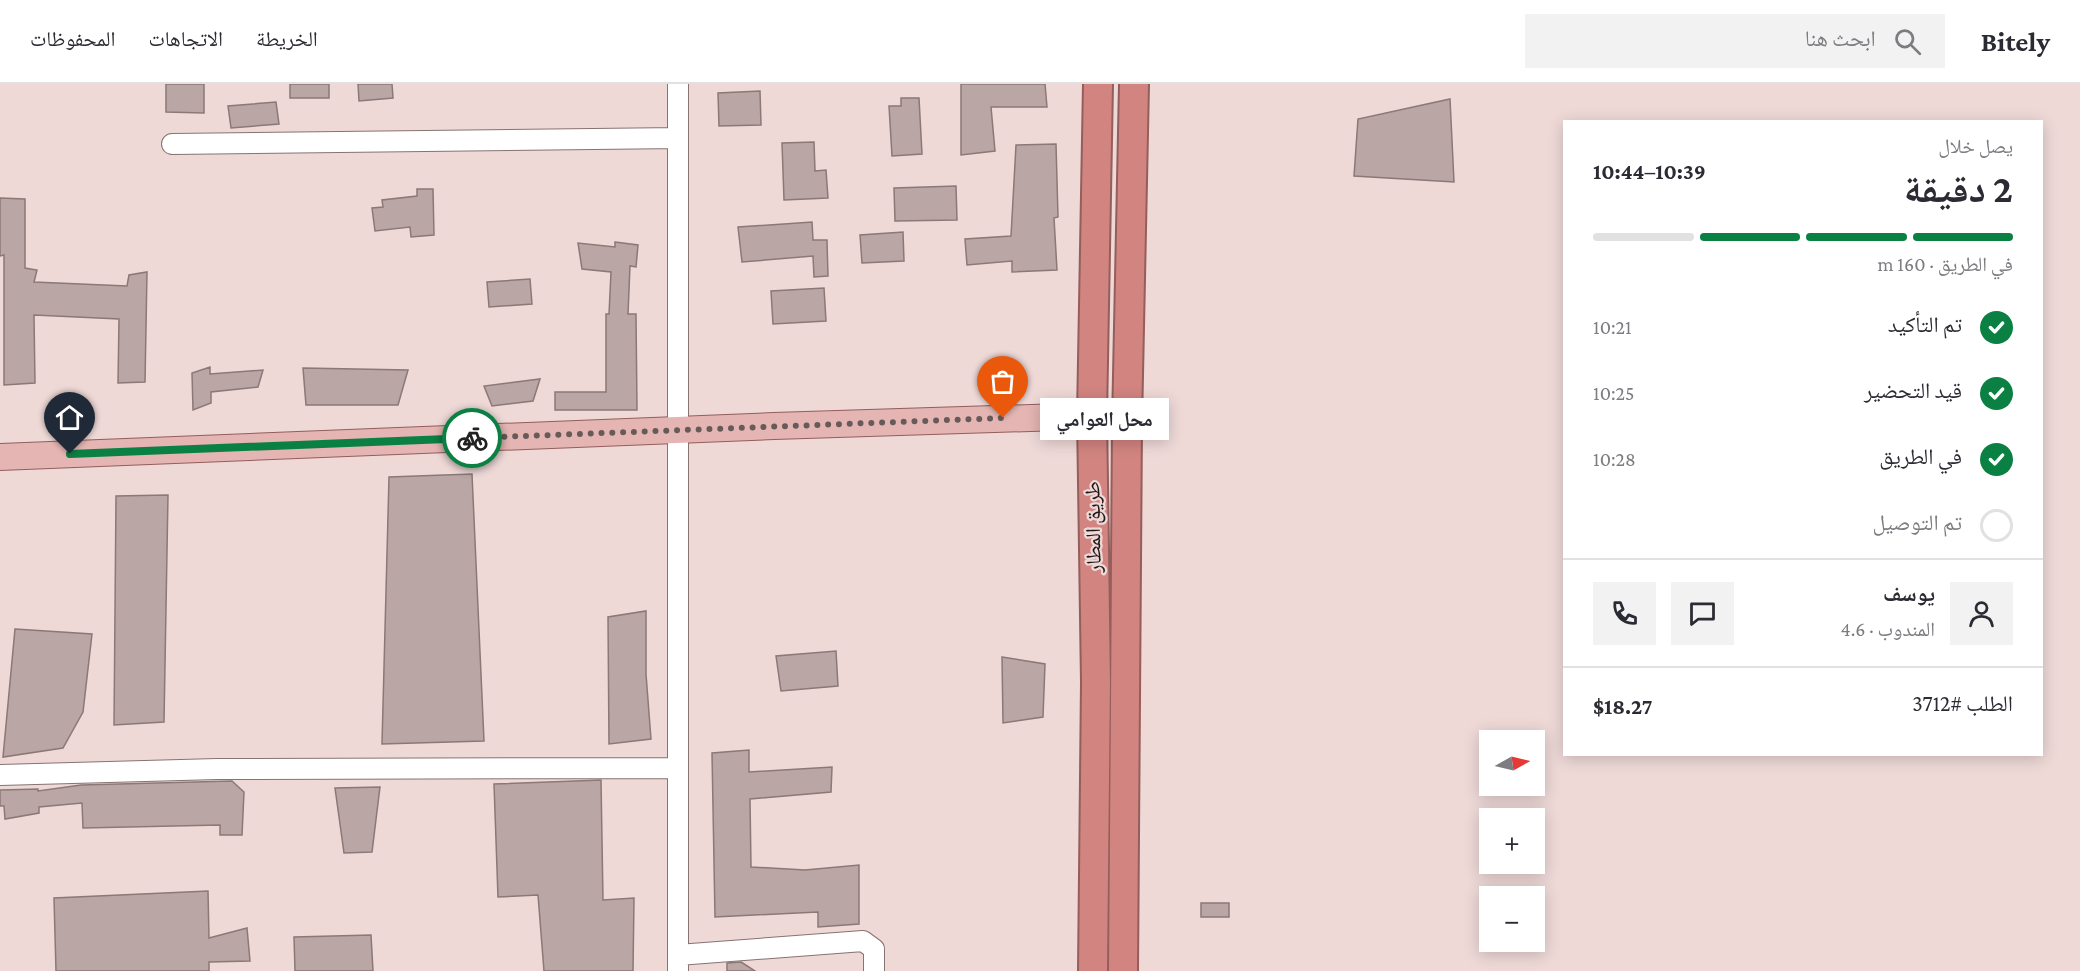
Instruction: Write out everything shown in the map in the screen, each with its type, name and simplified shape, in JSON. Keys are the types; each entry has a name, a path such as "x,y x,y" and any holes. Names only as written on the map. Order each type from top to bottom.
{"highway":[{"name":"طريق المطار","path":"1093,971 1096,682 1092,416 1098,84"},
{"name":"طريق المطار","path":"1123,971 1127,435 1134,84"}],"main road":[{"path":"0,457 679,429 1092,416"}],"street":[{"path":"678,84 678,963 863,942 874,949 874,971"},
{"path":"172,144 678,138"},
{"path":"0,775 217,769 678,768"}],"building":[{"path":"166,84 204,84 204,113 166,112"},
{"path":"290,84 329,84 329,98 290,98"},
{"path":"358,84 392,84 393,98 359,101"},
{"path":"961,84 1045,84 1047,107 991,107 995,151 961,155"},
{"path":"760,91 761,125 719,126 718,93"},
{"path":"901,98 919,98 922,154 892,156 889,106 901,106"},
{"path":"1450,99 1454,182 1354,176 1358,119"},
{"path":"276,102 279,124 231,128 228,106"},
{"path":"814,142 815,171 826,170 828,198 784,200 782,143"},
{"path":"1056,144 1058,217 1054,218 1057,270 1012,272 1012,261 967,265 965,239 1011,236 1016,145"},
{"path":"956,186 957,220 895,221 894,188"},
{"path":"417,189 433,189 434,235 411,237 410,227 375,231 372,208 383,207 382,200 417,196"},
{"path":"0,198 25,199 25,268 37,270 34,282 127,286 129,275 147,272 145,382 118,383 119,319 34,315 35,383 4,385 4,255 0,256"},
{"path":"812,222 813,240 827,240 828,276 814,277 813,256 742,262 738,227"},
{"path":"903,232 904,261 862,263 860,235"},
{"path":"615,242 638,245 636,267 630,266 628,314 636,314 637,410 555,410 555,392 606,392 606,314 609,314 611,272 582,269 578,243 615,247"},
{"path":"530,279 532,304 489,307 487,282"},
{"path":"824,288 826,321 773,324 771,291"},
{"path":"210,367 210,374 263,370 258,387 211,392 211,403 193,410 192,373"},
{"path":"303,368 408,370 398,405 306,405"},
{"path":"540,379 533,401 492,406 484,386"},
{"path":"472,474 484,741 382,744 389,477"},
{"path":"168,495 164,722 114,725 116,496"},
{"path":"646,611 646,674 651,739 609,744 608,617"},
{"path":"15,629 92,634 83,712 63,748 3,757"},
{"path":"836,651 838,686 781,691 776,656"},
{"path":"1002,657 1045,664 1043,717 1003,723"},
{"path":"749,750 749,772 832,767 831,792 750,799 751,867 805,870 859,865 859,924 818,927 818,912 715,917 712,753"},
{"path":"601,780 603,900 634,898 633,971 544,971 538,895 498,897 494,784"},
{"path":"232,781 244,792 242,835 220,835 220,825 83,828 82,803 39,807 39,813 5,819 4,806 0,806 0,790 38,789 38,791 81,785"},
{"path":"380,787 372,852 344,853 335,788"},
{"path":"208,891 209,938 247,928 250,961 209,962 209,971 56,971 54,898"},
{"path":"1201,903 1229,903 1229,917 1201,917"},
{"path":"371,935 373,971 295,971 294,937"},
{"path":"741,962 755,971 727,971 727,963"}],"way so far":[{"path":"472,438 1003,418"}],"place":[{"name":"محل العوامي","path":"1003,418"}],"route":[{"path":"70,454 472,438"}]}
